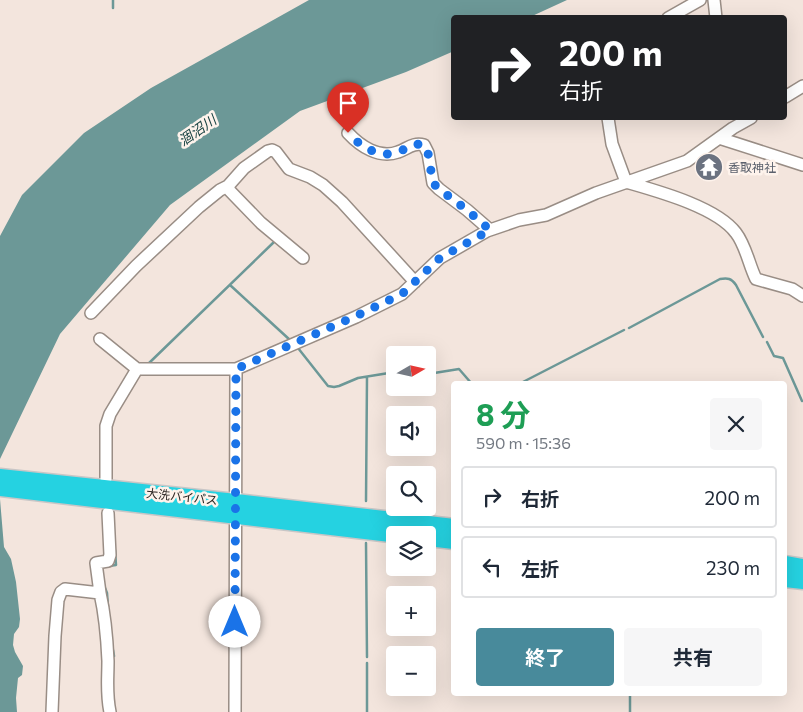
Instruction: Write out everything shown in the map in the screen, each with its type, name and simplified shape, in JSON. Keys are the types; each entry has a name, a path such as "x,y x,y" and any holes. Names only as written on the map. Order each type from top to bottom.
{"highway":[{"name":"大洗バイパス","path":"0,477 39,487"},
{"name":"大洗バイパス","path":"0,488 39,487 236,509 451,528"},
{"path":"236,509 261,519 386,533"},
{"path":"436,539 451,542"},
{"path":"787,564 803,567"},
{"path":"787,579 803,581"}],"street":[{"path":"673,15 700,0"},
{"path":"714,0 716,15"},
{"path":"787,96 803,86"},
{"path":"608,120 612,144 626,182"},
{"path":"100,339 137,369 236,369 402,294 440,258 490,230 519,220 546,215 596,193 687,161 719,138 732,123"},
{"path":"348,133 364,147 387,154 397,152 412,145 424,145 428,153 433,183 490,230"},
{"path":"719,138 803,165"},
{"path":"91,313 136,266 199,207 228,186 244,168 272,150 276,152 289,169 310,177 336,196 415,282"},
{"path":"626,182 673,197 710,213 723,221 737,233 756,279 792,290 803,296"},
{"path":"228,186 230,191 261,223 303,258"},
{"path":"106,479 106,426 110,414 137,369"},
{"path":"235,712 236,369"},
{"path":"108,513 110,555 108,561 96,563 104,607 108,660 107,697 110,712"},
{"path":"52,712 54,636 60,592 65,589 100,593"}],"water":[{"name":"涸沼川","path":"309,0 567,0 534,15 451,15 451,52 406,72 300,111 170,205 60,334 0,459 0,236 22,195 84,133 151,88"},
{"path":"0,499 4,547 11,559 16,582 20,619 19,627 14,634 13,645 23,666 22,675 18,678 17,712 0,712"}],"waterway":[{"path":"113,0 113,8"},
{"path":"147,365 274,242"},
{"path":"629,328 720,279 727,279 733,281 736,285 763,337"},
{"path":"230,285 290,340"},
{"path":"525,381 624,330"},
{"path":"767,342 774,356 783,358 802,401"},
{"path":"298,348 328,386 339,386 358,378 386,373"},
{"path":"436,373 459,369 469,381"},
{"path":"366,501 367,377"},
{"path":"366,543 367,657"},
{"path":"109,566 116,565 115,550"},
{"path":"105,588 108,607"},
{"path":"113,650 114,656"},
{"path":"367,663 367,712"},
{"path":"630,696 630,712"}],"place":[{"name":"香取神社","path":"709,167"}],"route":[{"path":"235,622 236,369 402,294 440,258 490,230 433,183 428,153 424,145 412,145 397,152 387,154 364,147 356,142 348,133"}]}
